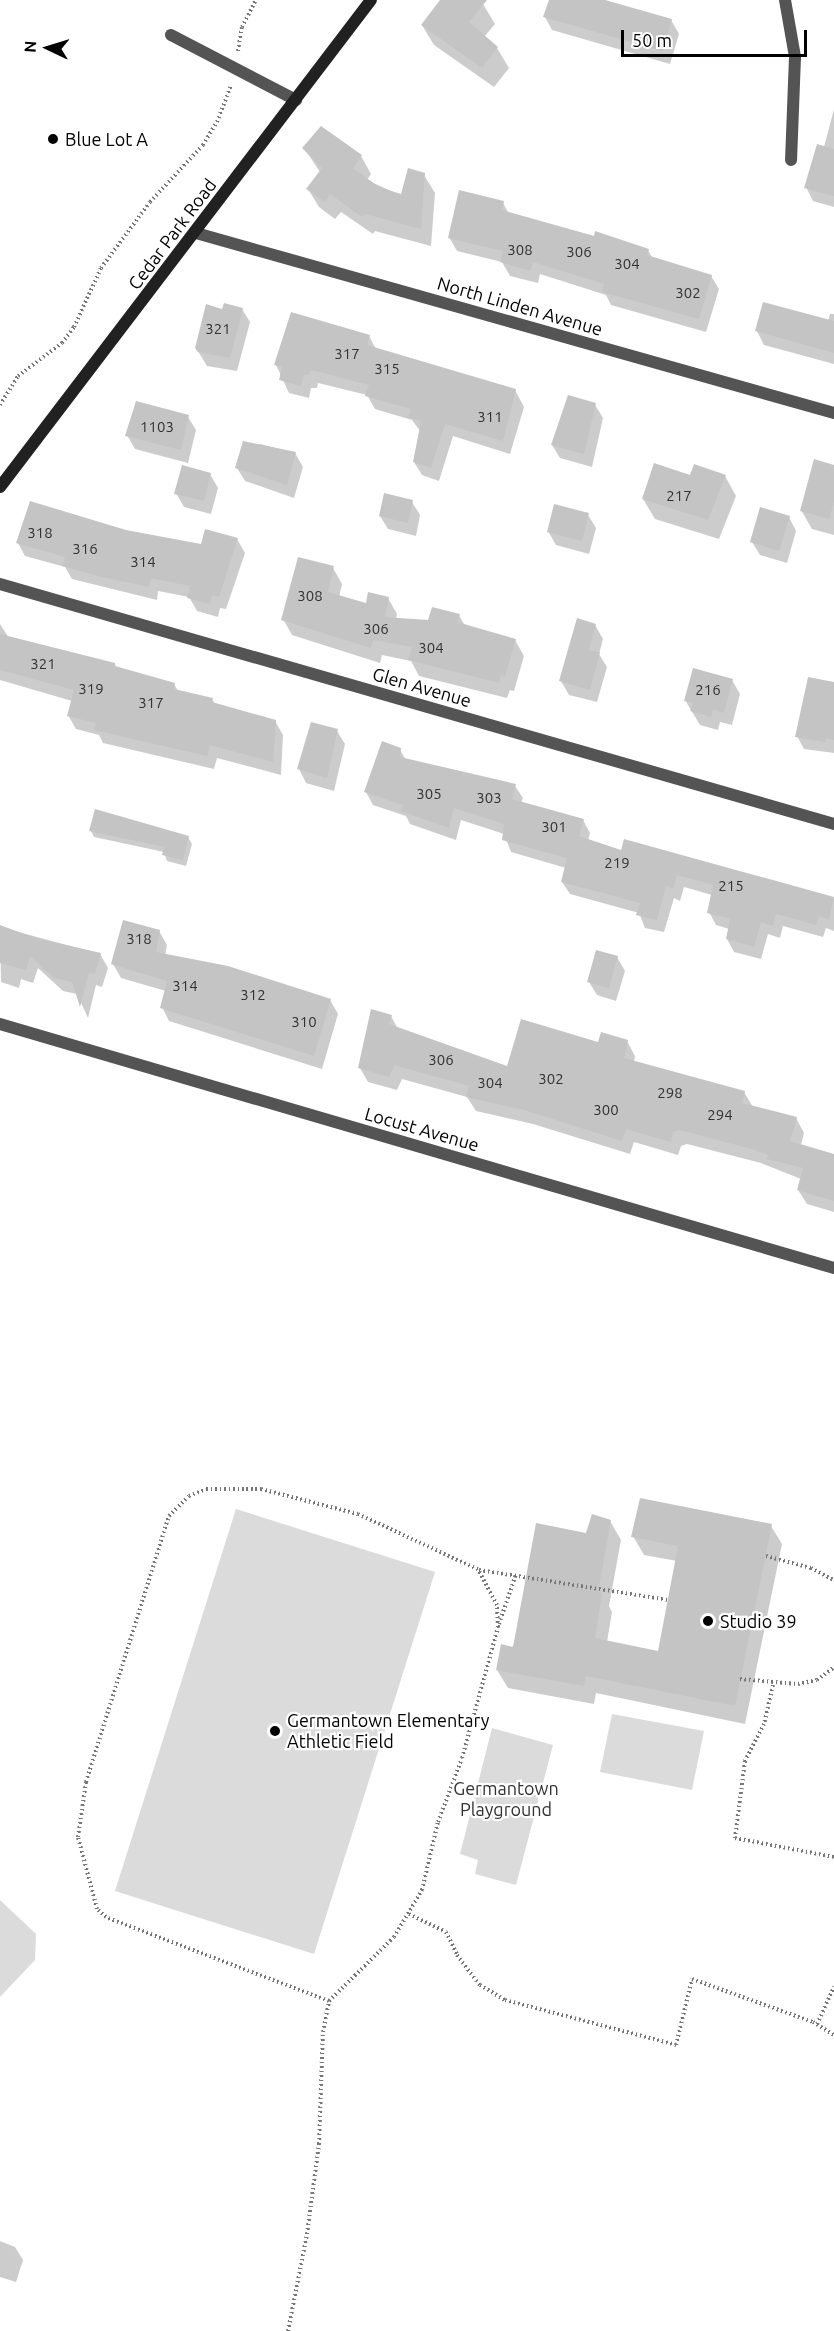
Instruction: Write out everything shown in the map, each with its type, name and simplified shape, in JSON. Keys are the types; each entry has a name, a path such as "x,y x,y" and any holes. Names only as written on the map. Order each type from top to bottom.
{"street":[{"name":"Cedar Park Road","path":"0,487 196,233 371,0"},
{"path":"785,0 795,57 795,129 790,160"},
{"path":"171,35 235,66 296,100"},
{"name":"North Linden Avenue","path":"196,233 834,413"},
{"name":"Glen Avenue","path":"0,584 834,824"},
{"name":"Locust Avenue","path":"0,1024 834,1268"}],"path":[{"path":"0,405 18,376 62,343 101,268 150,202 202,145 225,102 242,27 256,0"},
{"path":"329,2001 106,1917 97,1909 78,1837 86,1782 157,1545 169,1516 189,1496 222,1488 261,1489 358,1514 479,1570 516,1574 668,1600"},
{"path":"766,1556 811,1568 834,1580"},
{"path":"479,1570 497,1605 498,1627"},
{"path":"288,2331 307,2234 317,2155 323,2031 329,2001 394,1937 422,1890 438,1822 462,1758 498,1627 516,1574"},
{"path":"740,1679 773,1684 811,1683 834,1667"},
{"path":"773,1684 764,1724 745,1761 735,1838 834,1857"},
{"path":"409,1914 446,1932 457,1955 480,1985 505,2000 676,2045 692,1979 817,2024 834,2035"},
{"path":"817,2024 834,1987"}],"green space":[{"name":"Germantown Elementary Athletic Field","path":"236,1509 435,1572 314,1954 115,1891"},
{"path":"612,1714 704,1731 692,1790 600,1772"},
{"name":"Germantown Playground","path":"492,1728 553,1745 516,1885 475,1874 478,1860 460,1854"},
{"path":"0,1900 36,1934 35,1960 0,1997"}],"building":[{"path":"440,0 487,0 469,22 498,47 482,68 421,25"},
{"path":"549,0 605,0 672,19 663,51 543,17"},
{"path":"321,126 362,155 353,168 379,187 401,194 408,168 425,173 421,229 365,214 362,217 330,194 325,202 306,189 322,168 302,148"},
{"path":"817,144 834,149 834,196 804,188"},
{"path":"459,190 504,201 502,210 594,236 595,231 649,249 647,255 712,275 699,319 602,292 604,284 533,262 530,271 500,262 503,251 448,238"},
{"path":"763,302 834,321 834,353 755,331"},
{"path":"224,303 243,308 230,358 198,352 195,348 206,304 222,309"},
{"path":"291,312 370,335 367,345 516,389 503,441 445,424 431,468 413,462 421,421 408,417 411,409 365,396 369,385 311,370 309,375 304,375 301,386 279,380 282,367 274,365"},
{"path":"568,395 596,403 584,454 551,445"},
{"path":"136,401 189,415 181,450 125,436"},
{"path":"243,441 296,452 287,485 235,468"},
{"path":"814,459 834,465 834,502 829,519 800,511"},
{"path":"654,463 690,475 694,464 726,475 708,520 642,499"},
{"path":"182,465 211,473 204,501 174,494"},
{"path":"384,493 413,500 408,523 379,516"},
{"path":"30,501 126,530 201,544 205,529 238,538 219,597 212,595 210,604 187,598 190,586 151,578 149,587 102,577 62,566 65,557 16,543"},
{"path":"554,504 589,513 582,541 547,532"},
{"path":"760,507 790,516 779,551 750,542"},
{"path":"298,557 334,566 328,592 366,603 368,592 389,597 385,617 428,620 432,607 460,614 457,622 516,639 505,676 501,675 499,683 408,660 412,647 373,640 371,648 281,620"},
{"path":"577,618 596,624 589,650 600,652 590,690 559,681"},
{"path":"0,634 115,663 115,666 175,683 174,689 213,698 212,702 276,720 273,762 210,745 207,756 94,730 96,723 67,716 74,690 0,670"},
{"path":"693,668 733,679 724,713 713,709 711,717 690,711 693,703 684,701"},
{"path":"808,677 834,682 834,740 826,738 825,742 795,737"},
{"path":"311,722 338,729 327,778 297,769"},
{"path":"382,741 401,748 400,757 516,784 512,799 584,819 579,836 621,850 624,839 834,897 829,920 819,916 816,925 776,914 773,926 761,922 754,947 726,939 730,919 707,913 713,885 677,875 673,889 666,886 657,920 636,915 640,903 561,882 567,858 502,840 504,824 454,808 449,828 401,811 403,805 364,792"},
{"path":"95,809 189,836 183,860 162,855 164,847 89,831"},
{"path":"123,920 160,930 156,952 228,966 331,999 314,1056 160,1008 167,981 111,964"},
{"path":"0,925 35,938 101,953 95,974 89,973 80,1007 72,982 54,978 30,956 26,970 0,963"},
{"path":"596,950 618,956 609,988 587,982"},
{"path":"371,1009 392,1015 389,1024 507,1066 521,1019 598,1042 601,1032 628,1040 624,1058 745,1091 742,1103 797,1117 790,1141 834,1154 834,1201 797,1190 803,1168 767,1159 768,1155 752,1149 679,1130 673,1132 671,1142 626,1129 622,1141 524,1110 466,1097 469,1086 394,1065 389,1077 358,1068"},
{"name":"Studio 39","path":"640,1498 772,1524 735,1706 586,1676 584,1686 496,1670 501,1644 513,1647 536,1523 586,1533 592,1514 611,1520 598,1592 602,1593 595,1638 658,1651 678,1546 631,1537"}],"place":[{"name":"Blue Lot A","path":"53,139"},
{"name":"Studio 39","path":"708,1621"},
{"name":"Germantown Elementary Athletic Field","path":"275,1731"}]}
